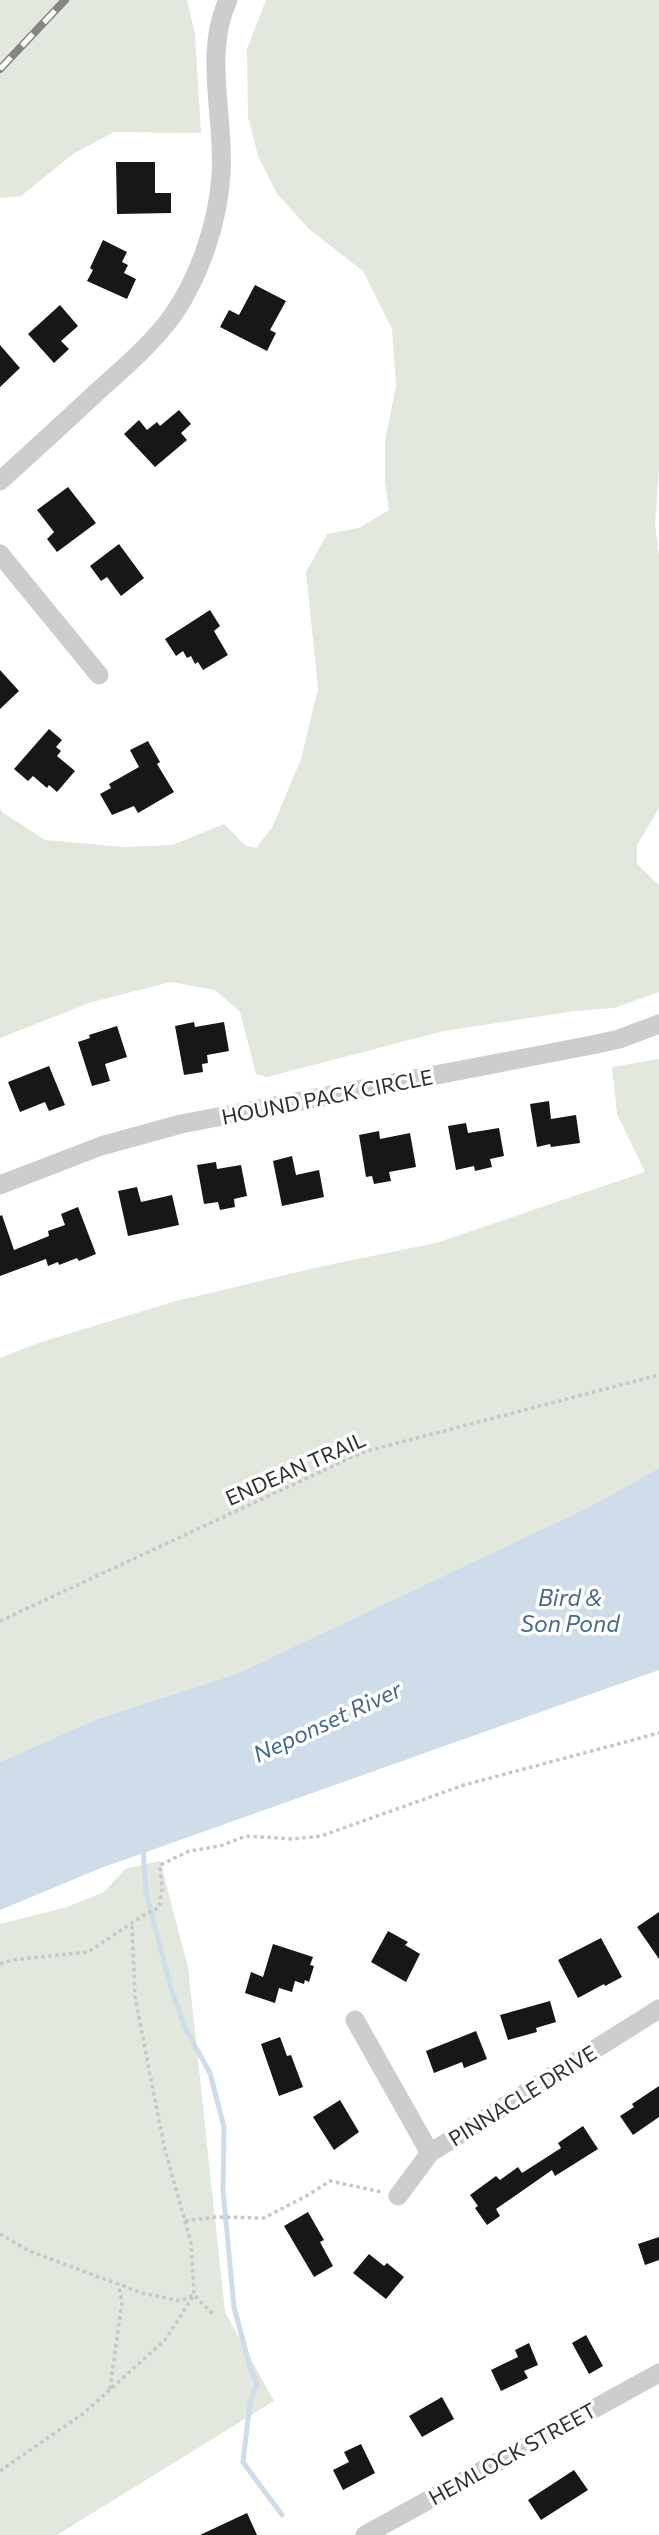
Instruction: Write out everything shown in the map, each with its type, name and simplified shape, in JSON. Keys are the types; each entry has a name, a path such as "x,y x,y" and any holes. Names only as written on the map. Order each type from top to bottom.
{"street":[{"path":"0,481 151,342 174,313 192,280 215,213 221,176 217,54 228,0"},
{"path":"0,554 99,675"},
{"name":"HOUND PACK CIRCLE","path":"0,1185 101,1146 181,1124 597,1044 620,1039 659,1024"},
{"name":"PINNACLE DRIVE","path":"398,2196 429,2154 659,2009"},
{"path":"355,2020 429,2154"},
{"name":"HEMLOCK STREET","path":"372,2533 659,2373"}],"path":[{"name":"ENDEAN TRAIL","path":"0,1621 363,1452 659,1375"},
{"path":"0,1965 12,1960 88,1952 159,1908 162,1889 160,1865 189,1851 220,1846 246,1836 293,1839 321,1836 464,1785 659,1733"},
{"path":"0,2471 84,2413 110,2390 165,2340 194,2295 191,2243 164,2146 135,1997 132,1925"},
{"path":"185,2221 232,2216 264,2218 330,2180 398,2196"},
{"path":"0,2234 29,2251 118,2284 180,2301 194,2295"},
{"path":"110,2390 122,2301 118,2284"},
{"path":"194,2295 213,2314"}],"shaded area":[{"path":"0,0 187,0 195,34 201,133 114,132 73,154 21,196 0,198"},
{"path":"266,0 659,0 659,469 655,525 659,555 659,808 637,845 637,864 659,885 659,992 614,1008 575,1011 444,1031 267,1077 256,1074 240,1012 215,990 171,982 92,1002 0,1038 0,807 2,812 45,840 124,847 172,845 224,824 246,846 256,848 272,828 301,759 318,688 306,572 327,534 359,528 389,510 385,482 385,440 396,386 392,329 363,271 310,230 277,194 258,156 248,117 247,49"},
{"path":"659,1059 659,1468 587,1508 236,1674 97,1719 0,1762 0,1358 38,1343 176,1301 323,1266 436,1243 645,1172 617,1114 612,1067"},
{"path":"160,1861 188,1967 225,2312 274,2401 57,2535 0,2535 0,1924 67,1907 104,1892 125,1869"}],"water":[{"name":"Bird & Son Pond","path":"659,1468 659,1670 101,1868 0,1910 0,1762 97,1719 236,1674 587,1508"}],"building":[{"path":"116,162 155,162 155,193 171,193 171,213 117,214"},
{"path":"103,240 127,252 122,262 128,265 124,273 136,279 127,299 87,281"},
{"path":"255,285 286,301 270,330 276,333 267,351 220,327 229,310 239,315"},
{"path":"60,305 78,326 61,341 69,349 54,363 28,334"},
{"path":"0,345 20,368 0,387"},
{"path":"179,410 191,424 181,433 187,440 155,467 124,434 139,420 147,430 157,422 160,426"},
{"path":"68,487 96,523 57,552 47,539 54,532 37,510"},
{"path":"119,544 144,578 121,596 107,577 101,581 90,566"},
{"path":"210,610 220,626 214,631 228,655 203,670 198,662 195,664 191,656 187,658 183,651 176,656 165,639"},
{"path":"0,670 19,691 0,709"},
{"path":"49,729 62,740 56,747 61,751 57,756 75,771 57,792 49,785 47,788 33,776 28,781 14,769"},
{"path":"148,741 160,762 157,764 174,792 138,813 134,806 112,815 100,794 111,788 109,784 139,767 130,750"},
{"path":"194,1022 195,1027 224,1022 229,1051 207,1055 208,1063 202,1064 203,1072 184,1075 175,1026"},
{"path":"117,1026 127,1057 105,1064 110,1081 92,1086 78,1042 90,1038 89,1035"},
{"path":"49,1066 65,1105 49,1111 45,1102 20,1112 8,1082"},
{"path":"549,1101 551,1119 576,1115 580,1143 537,1147 530,1104"},
{"path":"466,1123 468,1133 499,1128 504,1156 490,1159 492,1167 475,1171 474,1166 456,1170 448,1126"},
{"path":"379,1131 380,1139 410,1133 416,1167 389,1172 391,1181 374,1184 372,1176 366,1177 359,1135"},
{"path":"292,1156 296,1175 319,1170 324,1197 282,1206 273,1161"},
{"path":"216,1162 217,1169 241,1165 247,1196 234,1199 235,1207 220,1210 218,1202 204,1204 197,1165"},
{"path":"137,1187 141,1202 172,1195 179,1225 128,1236 118,1191"},
{"path":"78,1207 96,1254 59,1265 58,1262 48,1266 46,1259 0,1276 0,1216 2,1215 14,1250 49,1236 48,1231 65,1225 61,1214"},
{"path":"659,1912 659,1959 637,1927"},
{"path":"388,1931 408,1942 405,1945 420,1954 406,1982 371,1962"},
{"path":"601,1938 622,1977 578,1998 558,1960"},
{"path":"273,1944 313,1957 310,1965 314,1966 309,1982 305,1980 304,1984 295,1981 292,1992 279,1988 275,2003 245,1993 251,1972 263,1977"},
{"path":"550,2001 556,2022 536,2028 537,2032 508,2040 500,2015"},
{"path":"476,2031 487,2059 464,2068 462,2062 434,2073 426,2051"},
{"path":"280,2037 287,2056 291,2055 303,2087 279,2096 261,2044"},
{"path":"659,2086 659,2117 633,2135 620,2116 634,2107 632,2104"},
{"path":"340,2100 359,2132 334,2150 313,2117"},
{"path":"583,2126 598,2149 555,2176 552,2170 496,2209 500,2216 487,2225 470,2195 496,2176 500,2180 518,2167 522,2173 561,2148 558,2143"},
{"path":"308,2212 324,2240 320,2242 333,2266 314,2277 284,2226"},
{"path":"659,2237 659,2260 645,2265 638,2244"},
{"path":"369,2254 384,2266 387,2263 404,2277 386,2299 353,2273"},
{"path":"586,2335 603,2366 589,2374 572,2343"},
{"path":"529,2343 538,2365 524,2371 528,2378 501,2391 491,2370 518,2357 515,2350"},
{"path":"442,2397 454,2419 422,2437 409,2416"},
{"path":"361,2444 375,2473 343,2490 333,2470 349,2462 344,2452"},
{"path":"574,2470 588,2490 541,2520 528,2500"},
{"path":"247,2513 257,2535 200,2535"}],"waterway":[{"path":"143,1847 146,1892 171,1988 185,2028 210,2073 224,2127 223,2190 234,2307 257,2383 250,2403 243,2462 282,2515"}],"railway":[{"path":"0,69 65,0"}],"water label":[{"name":"Neponset River","path":"327,1721"}]}
